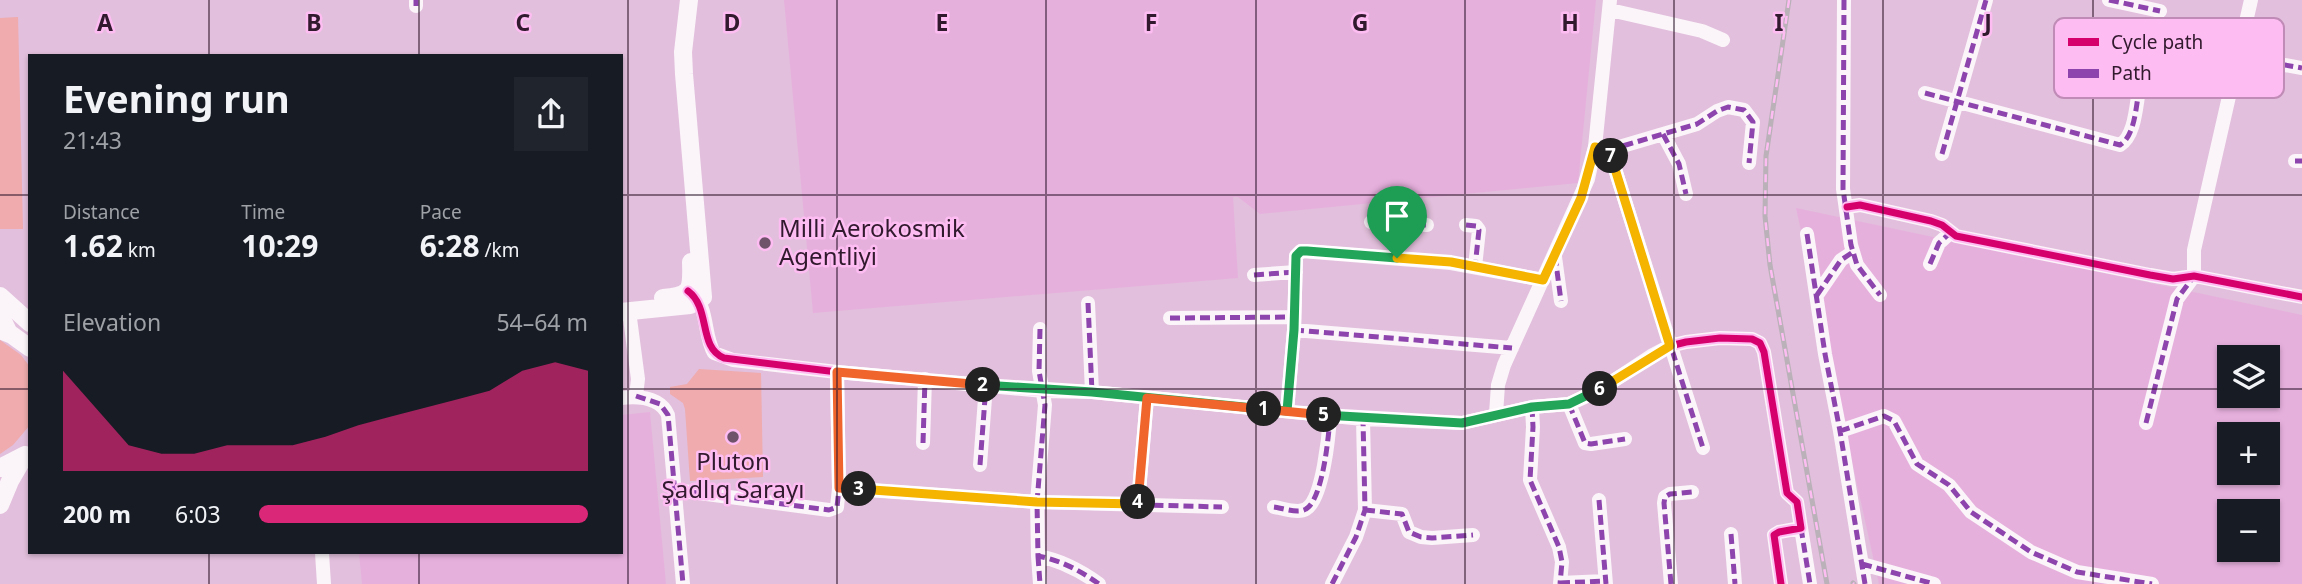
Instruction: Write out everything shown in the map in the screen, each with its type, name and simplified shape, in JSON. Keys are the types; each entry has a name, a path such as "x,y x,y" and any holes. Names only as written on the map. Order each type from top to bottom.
{"main road":[{"path":"625,306 691,295 703,297 680,61 682,0"},
{"path":"680,61 689,0"},
{"path":"0,296 28,321"},
{"path":"0,468 27,453"},
{"path":"0,505 10,481 27,453"}],"street":[{"path":"1844,0 1843,189 1857,265 1880,295"},
{"path":"1942,154 1986,0"},
{"path":"2109,0 2160,11"},
{"path":"2247,18 2251,0"},
{"path":"1496,414 1498,385 1512,348 1602,149 1610,5 1702,31 1723,40"},
{"path":"2284,65 2302,68"},
{"path":"1925,93 2120,145 2129,135 2138,98"},
{"path":"2146,423 2177,299 2194,276 2194,250 2229,98"},
{"path":"1602,149 1697,124 1728,107 1744,110 1750,115 1752,122 1749,163"},
{"path":"1663,134 1679,164 1686,194"},
{"path":"1602,149 1703,448"},
{"path":"1847,207 1860,205 1931,221 1942,225 1950,233 2174,279 2194,276 2301,295"},
{"path":"1370,222 1427,225"},
{"path":"1397,258 1399,224"},
{"path":"1466,225 1476,226 1479,230 1475,267"},
{"path":"1930,264 1939,243 1950,233"},
{"path":"1807,234 1865,584"},
{"path":"1287,411 1296,256 1301,251 1475,267 1543,280"},
{"path":"1817,295 1841,260 1853,252"},
{"path":"1555,256 1562,301"},
{"path":"1254,275 1296,272"},
{"path":"691,295 709,345 718,356 733,360 837,372 1044,391 1092,392 1363,419 1462,423 1532,407 1569,404 1598,391 1670,346 1720,338 1752,339 1760,343 1766,360 1787,492 1797,502 1810,584"},
{"path":"1087,303 1092,392"},
{"path":"625,306 638,379 629,397 660,404 668,415 683,584"},
{"path":"0,310 19,340"},
{"path":"1170,318 1294,323 1512,348"},
{"path":"1040,329 1040,371 1045,405 1037,502 1040,584"},
{"path":"675,490 829,510 837,507 837,372"},
{"path":"923,443 925,379"},
{"path":"980,465 986,385"},
{"path":"1138,504 1147,398"},
{"path":"1569,404 1585,443 1625,439"},
{"path":"1532,407 1534,427 1530,480 1559,547 1562,562 1560,584 1606,582 1599,500"},
{"path":"1274,507 1300,511 1307,509 1312,503 1326,461 1330,416"},
{"path":"1840,431 1884,416 1894,421 1917,464 1949,485 1971,512 2031,552 2077,572 2152,584"},
{"path":"1332,584 1356,537 1365,510 1363,419"},
{"path":"839,488 1037,502 1222,507"},
{"path":"1671,584 1665,497 1692,492"},
{"path":"1365,510 1397,512 1404,517 1409,532 1421,537 1473,534"},
{"path":"1781,584 1774,535 1801,528"},
{"path":"1731,534 1735,584"},
{"path":"322,554 324,584"},
{"path":"1038,556 1087,575 1099,584"},
{"path":"1862,564 1934,584"}],"shaded area":[{"path":"784,0 1596,0 1578,183 1260,214 1238,197 1233,197 1238,278 813,313"},
{"path":"18,17 23,229 0,229 0,18"},
{"path":"1796,208 2302,315 2302,584 1879,584"},
{"path":"0,340 21,355 28,364 28,427 13,445 0,454"},
{"path":"699,369 761,373 763,477 690,481 685,409 683,403 670,394 670,387 687,384"},
{"path":"650,412 666,584 362,584 359,554 623,554 623,415"}],"railway":[{"path":"1789,0 1766,156 1765,216 1770,265 1827,584"}],"marked path":[{"path":"416,0 416,6"},
{"path":"1844,0 1843,189 1851,245 1857,265 1880,295"},
{"path":"1942,154 1986,0"},
{"path":"2109,0 2160,11"},
{"path":"2284,65 2302,68"},
{"path":"1925,93 2120,145 2132,128 2138,98"},
{"path":"1609,150 1697,124 1728,107 1744,110 1753,122 1749,163"},
{"path":"1663,134 1679,164 1686,194"},
{"path":"1595,147 1609,150 1703,448"},
{"path":"2295,161 2302,161"},
{"path":"1371,222 1427,225"},
{"path":"1397,258 1399,224"},
{"path":"1466,225 1476,226 1479,230 1475,267"},
{"path":"1930,264 1939,243 1950,233"},
{"path":"1807,234 1865,584"},
{"path":"1287,411 1294,330 1296,256 1301,251 1451,263 1543,280"},
{"path":"1817,295 1841,260 1853,252"},
{"path":"1555,256 1561,301"},
{"path":"1254,275 1296,272"},
{"path":"2146,423 2177,299 2194,276"},
{"path":"1088,303 1092,392"},
{"path":"1170,318 1294,317"},
{"path":"1040,329 1039,371 1045,405 1037,502 1038,556 1070,567 1099,584"},
{"path":"1294,330 1512,348"},
{"path":"675,490 829,510 837,507 837,372"},
{"path":"923,443 925,379"},
{"path":"980,465 986,385"},
{"path":"636,396 660,404 668,415 683,584"},
{"path":"1138,504 1147,398"},
{"path":"1569,404 1585,443 1625,439"},
{"path":"1532,407 1530,480 1559,547 1562,562 1560,584"},
{"path":"1274,507 1299,511 1312,503 1324,466 1330,416"},
{"path":"1840,431 1884,416 1894,421 1917,464 1949,485 1971,512 2031,552 2077,572 2152,584"},
{"path":"1332,584 1356,537 1365,510 1363,419"},
{"path":"839,488 1037,502 1222,507"},
{"path":"1671,584 1665,497 1692,492"},
{"path":"1599,500 1606,584"},
{"path":"1365,510 1402,514 1409,532 1421,537 1473,535"},
{"path":"1801,528 1810,584"},
{"path":"1731,534 1735,584"},
{"path":"1038,556 1040,584"},
{"path":"1862,564 1934,584"},
{"path":"1560,583 1605,581"}],"cycle path":[{"path":"1847,207 1860,205 1931,221 1942,225 1956,236 2150,275 2173,279 2194,276 2302,297"},
{"path":"688,291 700,307 711,346 724,358 837,372 1044,391 1092,392 1363,419 1462,423 1532,407 1569,404 1598,391 1670,346 1720,338 1752,339 1760,343 1764,352 1787,493 1797,502 1801,528 1774,535 1781,584"}],"place":[{"name":"Milli Aerokosmik Agentliyi","path":"765,243"},
{"name":"Pluton Şadlıq Sarayı","path":"733,437"}],"route":[{"path":"1595,147 1609,150 1670,346 1598,391 1569,404 1532,407 1462,423 1363,419 1147,398 1138,504 1037,502 839,488 837,372 1044,391 1092,392 1287,411 1294,330 1296,256 1301,251 1307,251 1397,258 1451,262 1543,280 1581,198 1595,147"}]}
